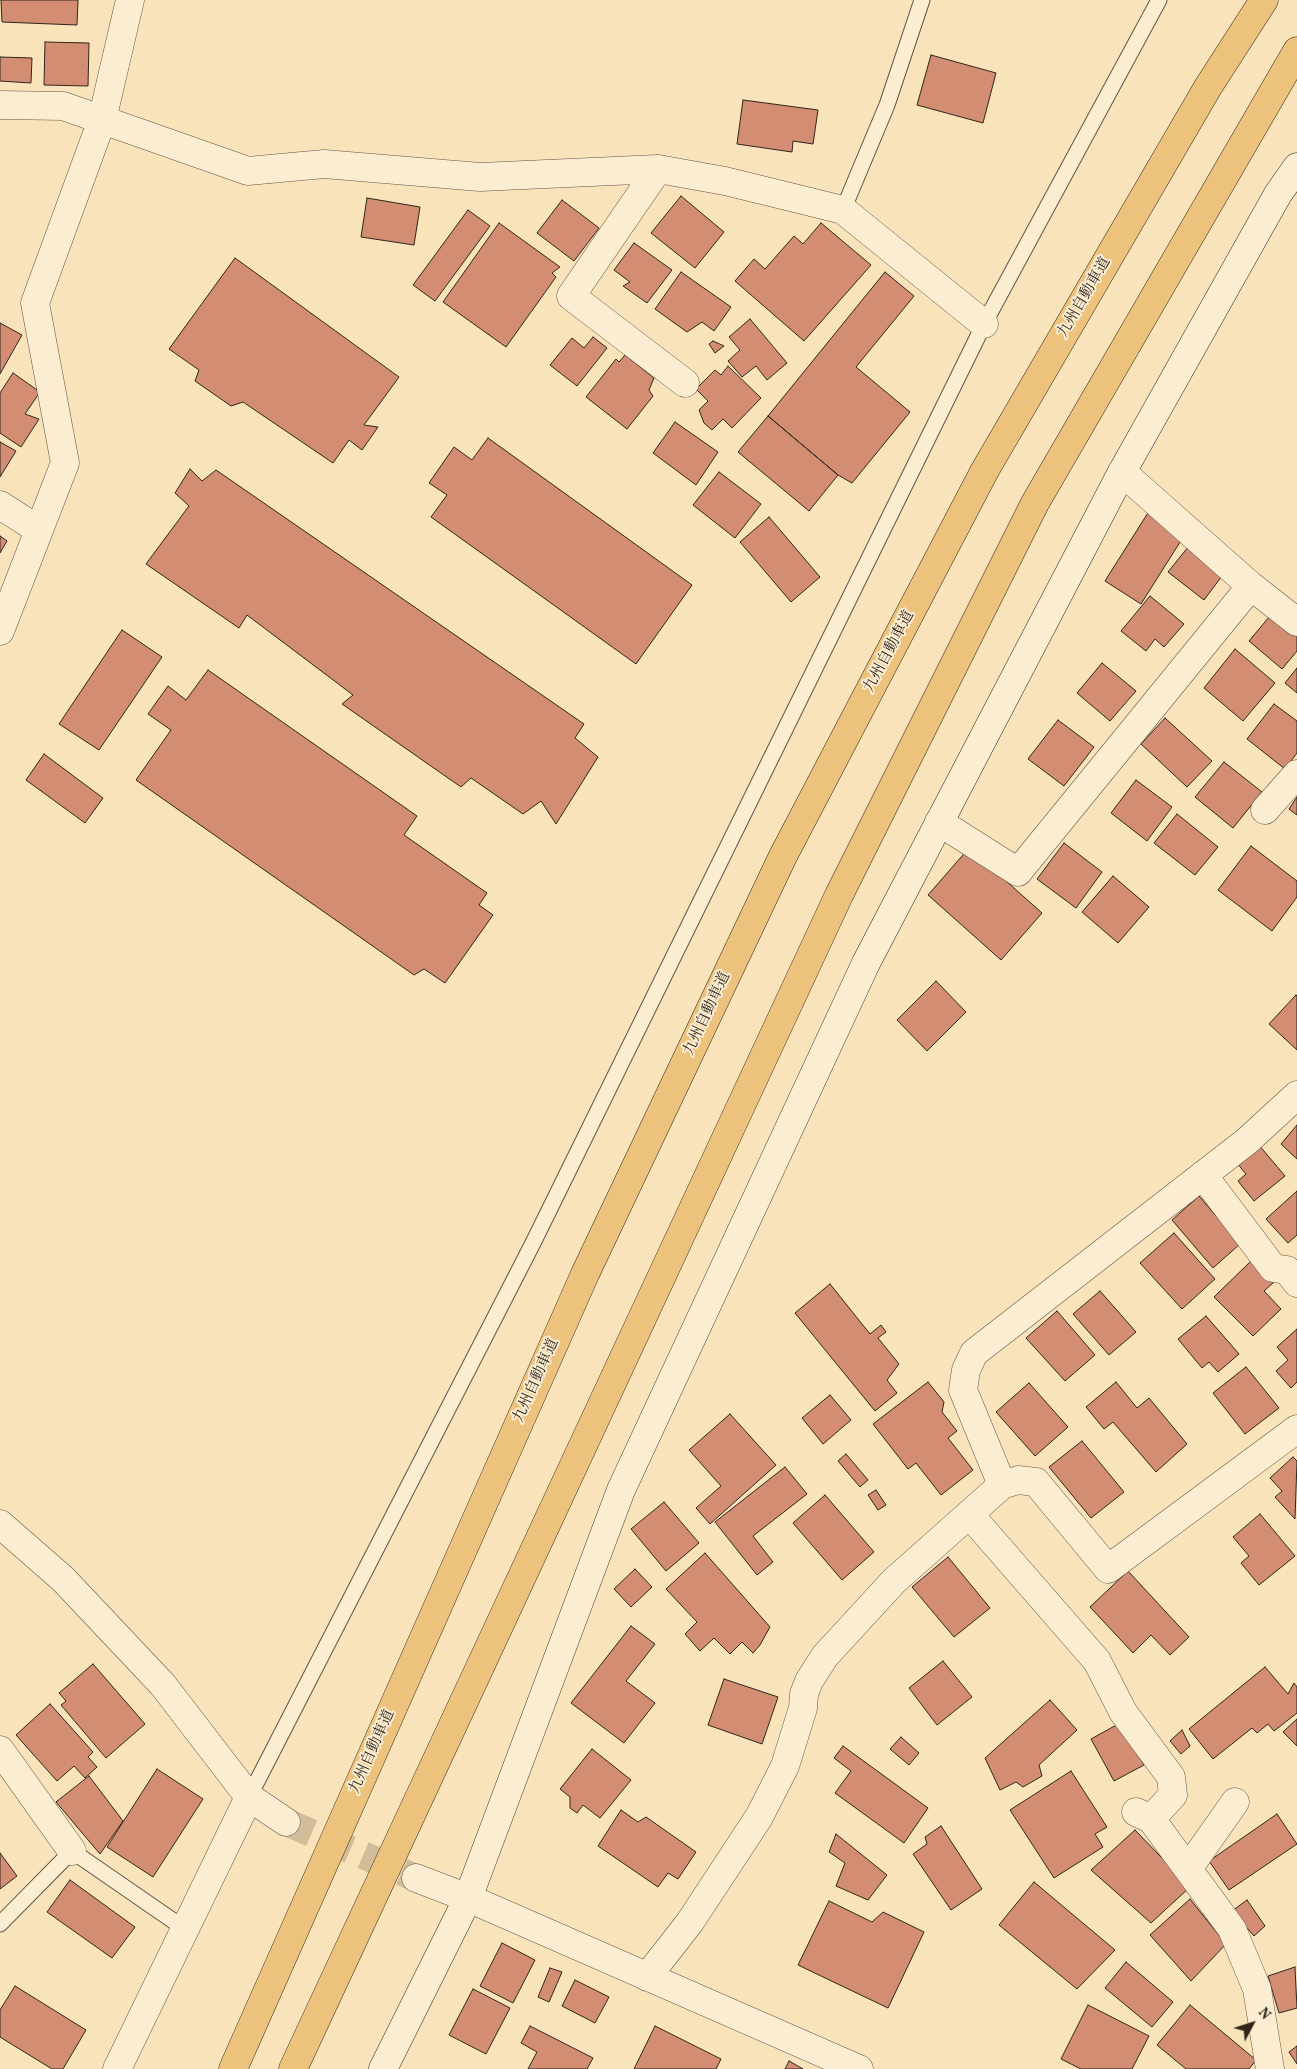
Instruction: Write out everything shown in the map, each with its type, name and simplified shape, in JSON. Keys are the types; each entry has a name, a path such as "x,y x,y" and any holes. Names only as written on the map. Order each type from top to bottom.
{"highway":[{"path":"1208,87 1252,0"},
{"name":"九州自動車道","path":"233,2069 585,1274 783,856 985,470 1208,87 1264,0"},
{"path":"293,2069 838,895 1035,503 1297,50"}],"street":[{"path":"0,631 65,463 36,303 102,120 130,0"},
{"path":"0,104 63,106 248,171 324,164 480,177 658,170 725,181 843,210 984,324"},
{"path":"383,2069 468,1898 621,1490 866,963 1122,472 1278,194 1297,166"},
{"path":"658,170 571,296 685,383"},
{"path":"1122,472 1251,586 1297,622"},
{"path":"0,505 39,530"},
{"path":"939,822 1018,872 1251,586"},
{"path":"1265,810 1297,774"},
{"path":"1002,1485 963,1390 966,1370 974,1353 1247,1141 1297,1095"},
{"path":"1203,1175 1273,1268 1287,1270 1297,1283"},
{"path":"647,1977 690,1922 758,1817 785,1766 803,1708 804,1694 809,1681 825,1656 894,1581 1002,1485 1018,1480 1036,1482 1108,1569 1297,1429"},
{"path":"970,1515 1097,1661 1123,1712 1171,1778 1173,1795 1143,1816 1188,1869 1232,1929 1257,1988 1270,2069"},
{"path":"0,1524 63,1579 163,1686 249,1796 286,1822"},
{"path":"0,1750 72,1851"},
{"path":"117,2069 249,1796"},
{"path":"1188,1869 1235,1802"},
{"path":"416,1878 468,1898 859,2069"}],"lane":[{"path":"843,210 886,105 922,0"},
{"path":"249,1796 534,1241 984,324 1159,0"},
{"path":"0,1924 72,1851 185,1929"}],"building":[{"path":"1,0 78,0 77,25 2,22"},
{"path":"45,42 89,43 88,86 44,85"},
{"path":"931,55 996,73 983,123 917,105"},
{"path":"0,57 32,58 31,83 0,81"},
{"path":"743,100 818,110 813,144 793,141 792,152 737,144"},
{"path":"681,196 724,232 695,268 651,233"},
{"path":"367,198 420,207 414,245 361,237"},
{"path":"562,200 599,228 574,261 537,233"},
{"path":"468,210 490,226 435,301 413,285"},
{"path":"499,223 560,267 552,273 556,277 506,347 443,302"},
{"path":"821,223 871,265 804,341 735,281 754,259 765,269 794,236 803,244"},
{"path":"634,243 672,270 647,303 623,286 630,282 614,270"},
{"path":"235,258 399,377 364,425 378,427 362,450 349,440 333,463 243,402 231,406 195,381 199,370 169,349"},
{"path":"681,272 731,307 714,331 702,322 687,332 655,309"},
{"path":"885,272 914,296 856,367 910,412 852,483 838,475 768,416"},
{"path":"750,319 787,363 767,380 756,366 742,377 728,361 740,350 729,337"},
{"path":"0,323 22,335 0,374"},
{"path":"593,337 607,348 577,386 550,365 572,338 584,348"},
{"path":"713,341 724,346 715,353 709,344"},
{"path":"625,355 654,378 649,390 653,396 627,429 586,397 616,359 619,362"},
{"path":"728,366 761,398 732,428 723,419 712,430 704,423 699,410 708,401 696,389 715,370 721,375"},
{"path":"13,373 40,392 25,414 39,419 21,447 0,433 0,393"},
{"path":"768,416 838,475 809,511 738,452"},
{"path":"675,422 718,452 696,485 653,453"},
{"path":"488,438 692,585 636,664 431,517 447,495 429,483 454,447 472,460"},
{"path":"0,442 16,451 0,477"},
{"path":"190,469 202,481 216,470 584,724 575,738 598,757 556,824 541,801 523,814 471,778 461,787 342,704 353,695 247,615 239,628 146,564 189,506 175,493"},
{"path":"719,472 761,504 735,538 693,505"},
{"path":"1151,508 1187,531 1141,604 1105,581"},
{"path":"769,517 820,577 791,602 740,542"},
{"path":"0,536 7,541 0,553"},
{"path":"1193,541 1228,568 1204,600 1168,572"},
{"path":"1150,596 1184,624 1164,647 1155,639 1146,651 1121,631"},
{"path":"1275,610 1297,628 1297,651 1282,669 1249,641"},
{"path":"122,630 162,657 99,750 59,724"},
{"path":"1235,649 1275,683 1243,721 1204,688"},
{"path":"1102,663 1136,691 1110,721 1077,693"},
{"path":"1297,668 1297,693 1285,683"},
{"path":"208,670 417,816 404,835 487,893 479,905 493,915 445,983 424,969 414,975 136,780 171,730 148,714 168,686 186,700"},
{"path":"1274,704 1297,721 1297,753 1285,769 1247,739"},
{"path":"1165,718 1212,761 1187,787 1141,744"},
{"path":"1058,720 1094,747 1064,786 1028,759"},
{"path":"44,754 103,798 85,823 26,780"},
{"path":"1224,762 1262,792 1233,828 1195,797"},
{"path":"1136,780 1172,807 1147,841 1111,813"},
{"path":"1297,797 1297,815 1289,809"},
{"path":"1177,814 1218,847 1195,875 1154,843"},
{"path":"1064,843 1102,872 1076,908 1037,879"},
{"path":"1251,846 1297,881 1297,897 1272,931 1218,890"},
{"path":"969,848 1042,913 1001,960 928,895"},
{"path":"1113,876 1149,907 1118,943 1082,912"},
{"path":"936,981 966,1012 927,1051 897,1020"},
{"path":"1297,996 1297,1050 1269,1024"},
{"path":"1297,1125 1297,1159 1281,1144"},
{"path":"1258,1144 1285,1176 1254,1201 1238,1181 1246,1174 1236,1162"},
{"path":"1297,1191 1297,1235 1288,1243 1266,1219"},
{"path":"1199,1196 1240,1244 1213,1268 1172,1220"},
{"path":"1174,1233 1215,1279 1182,1309 1140,1263"},
{"path":"1252,1260 1274,1282 1264,1291 1281,1309 1253,1336 1214,1297"},
{"path":"830,1284 870,1334 881,1325 886,1332 878,1338 899,1364 887,1380 897,1393 875,1411 795,1313"},
{"path":"1100,1291 1136,1332 1109,1355 1073,1314"},
{"path":"1057,1311 1095,1355 1065,1381 1026,1338"},
{"path":"1206,1316 1239,1354 1218,1372 1209,1362 1202,1368 1178,1339"},
{"path":"1297,1329 1297,1382 1291,1388 1276,1371 1288,1360 1277,1347"},
{"path":"1246,1367 1279,1408 1245,1434 1213,1393"},
{"path":"928,1382 944,1402 942,1412 957,1431 948,1438 973,1470 941,1495 916,1463 908,1469 873,1424"},
{"path":"1116,1382 1137,1408 1149,1398 1187,1444 1156,1472 1113,1422 1104,1429 1086,1407"},
{"path":"1029,1383 1068,1427 1035,1456 996,1412"},
{"path":"830,1395 851,1420 823,1444 802,1418"},
{"path":"730,1414 776,1465 710,1524 696,1508 721,1486 689,1450"},
{"path":"1082,1441 1124,1492 1091,1518 1049,1467"},
{"path":"846,1454 868,1480 860,1487 838,1461"},
{"path":"1293,1457 1297,1461 1295,1519 1275,1497 1282,1491 1270,1478"},
{"path":"785,1467 807,1494 753,1536 773,1562 757,1575 715,1522"},
{"path":"876,1490 886,1505 878,1510 868,1495"},
{"path":"825,1495 874,1552 842,1580 793,1523"},
{"path":"664,1502 699,1543 666,1571 631,1529"},
{"path":"1260,1514 1295,1556 1259,1585 1241,1563 1249,1556 1233,1537"},
{"path":"705,1553 770,1627 753,1653 742,1642 730,1654 714,1638 700,1651 685,1634 697,1622 666,1589"},
{"path":"948,1557 990,1608 954,1637 912,1587"},
{"path":"635,1569 652,1587 631,1607 614,1589"},
{"path":"1128,1571 1189,1637 1170,1655 1151,1635 1133,1653 1090,1607"},
{"path":"631,1626 655,1644 626,1681 655,1703 624,1743 571,1703"},
{"path":"943,1661 972,1697 937,1725 909,1688"},
{"path":"93,1664 145,1724 106,1758 61,1705 66,1701 59,1693"},
{"path":"1265,1667 1288,1694 1294,1683 1297,1687 1297,1713 1274,1731 1268,1724 1257,1733 1252,1728 1213,1759 1189,1729"},
{"path":"724,1679 778,1697 762,1744 708,1725"},
{"path":"1050,1700 1077,1730 1039,1765 1042,1776 1023,1787 1016,1782 1000,1790 985,1758"},
{"path":"50,1704 93,1752 88,1757 97,1767 85,1778 74,1766 57,1781 16,1735"},
{"path":"1297,1719 1297,1746 1283,1732"},
{"path":"1120,1723 1144,1765 1114,1781 1091,1739"},
{"path":"1182,1730 1190,1746 1181,1754 1170,1741"},
{"path":"901,1737 919,1753 909,1765 890,1749"},
{"path":"843,1746 928,1808 904,1843 835,1793 851,1771 834,1758"},
{"path":"592,1749 631,1780 600,1818 583,1805 577,1813 570,1808 570,1797 560,1789"},
{"path":"157,1769 203,1799 153,1877 107,1847"},
{"path":"1071,1771 1107,1827 1095,1834 1103,1847 1054,1878 1010,1810"},
{"path":"89,1776 123,1821 100,1854 56,1802"},
{"path":"621,1810 638,1822 646,1817 696,1852 678,1879 668,1873 658,1887 598,1846"},
{"path":"1277,1814 1297,1844 1229,1890 1209,1861"},
{"path":"941,1826 982,1889 951,1910 913,1854 927,1844 925,1837"},
{"path":"1135,1830 1190,1887 1151,1923 1091,1870"},
{"path":"836,1834 887,1875 868,1900 836,1886 845,1863 829,1852"},
{"path":"0,1853 17,1876 0,1889"},
{"path":"70,1880 135,1927 112,1958 47,1912"},
{"path":"1034,1882 1115,1950 1077,1989 999,1925"},
{"path":"1190,1899 1226,1944 1191,1981 1150,1935"},
{"path":"1247,1900 1265,1926 1254,1936 1232,1911"},
{"path":"829,1901 872,1922 883,1912 924,1932 888,2008 798,1965"},
{"path":"502,1943 535,1960 513,2003 480,1986"},
{"path":"1126,1962 1173,2002 1152,2027 1105,1988"},
{"path":"1295,1967 1297,2008 1279,2013 1268,1976"},
{"path":"550,1968 562,1972 549,2002 538,1997"},
{"path":"575,1980 609,1997 595,2023 562,2006"},
{"path":"15,1986 86,2030 63,2069 52,2069 0,2037 0,2010"},
{"path":"473,1989 510,2008 486,2054 449,2035"},
{"path":"1088,2005 1149,2036 1132,2069 1081,2069 1061,2059"},
{"path":"1190,2005 1256,2060 1249,2069 1186,2069 1157,2045"},
{"path":"530,2026 593,2058 587,2069 528,2069 537,2052 521,2043"},
{"path":"655,2026 721,2059 716,2069 634,2069"},
{"path":"1297,2046 1297,2064 1289,2052"},
{"path":"789,2061 803,2069 785,2069"}],"tunnel":[{"path":"286,1822 416,1878"}]}
